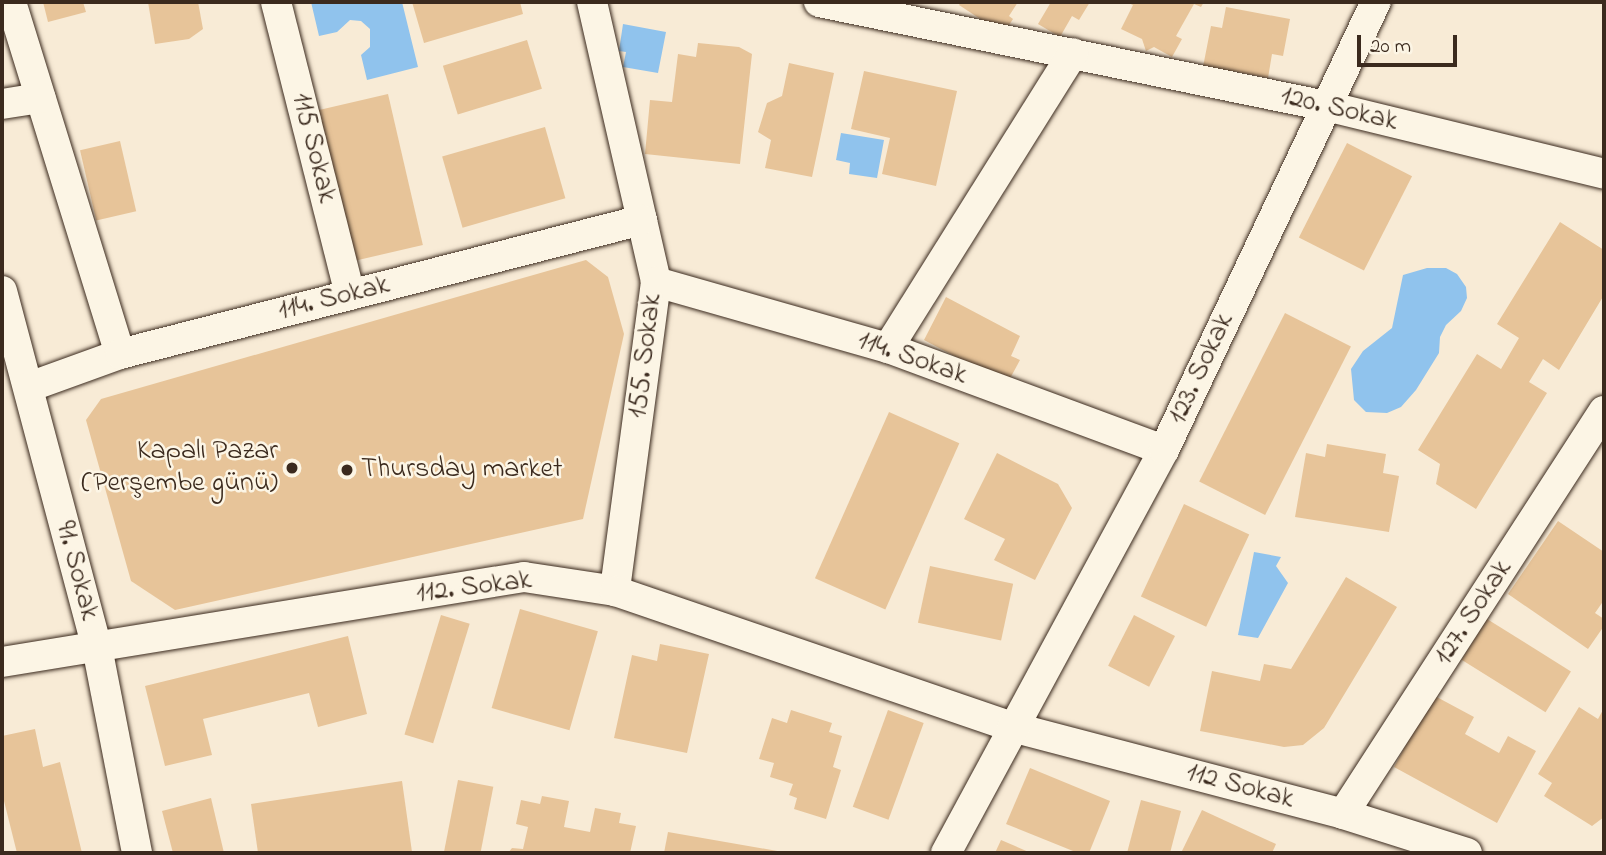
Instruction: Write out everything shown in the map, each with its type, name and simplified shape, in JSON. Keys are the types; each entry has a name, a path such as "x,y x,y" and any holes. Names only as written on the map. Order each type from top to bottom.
{"street":[{"path":"11,2 120,354"},
{"name":"115 Sokak","path":"276,2 350,295"},
{"name":"155. Sokak","path":"592,2 656,282 615,591"},
{"name":"120. Sokak","path":"819,2 1326,106 1604,174"},
{"name":"123. Sokak","path":"946,853 1164,450 1376,2"},
{"path":"888,348 1073,53"},
{"path":"2,104 41,98"},
{"name":"114. Sokak","path":"29,387 120,354 642,220"},
{"name":"114. Sokak","path":"656,282 888,348 1164,450"},
{"name":"91. Sokak","path":"2,291 97,647 137,853"},
{"name":"127. Sokak","path":"1343,814 1604,411"},
{"name":"112. Sokak","path":"2,662 524,577 615,591 1012,727"},
{"name":"112 Sokak","path":"1012,727 1343,814 1467,853"}],"water":[{"path":"311,2 402,2 418,67 367,80 361,55 370,47 370,29 361,21 350,20 337,32 319,36"},
{"path":"623,24 666,32 658,73 623,67 626,52 619,51"},
{"path":"841,133 884,140 877,178 849,174 850,163 836,160"},
{"path":"1427,268 1446,268 1457,274 1466,287 1467,298 1461,311 1446,325 1440,337 1439,353 1416,390 1401,407 1387,413 1366,412 1354,400 1351,369 1363,351 1392,328 1403,275"},
{"path":"1254,552 1281,557 1276,566 1288,583 1258,638 1238,635"}],"building":[{"path":"43,2 83,2 86,12 48,22"},
{"path":"148,2 198,2 203,29 189,39 155,44"},
{"path":"412,2 520,2 523,14 424,43"},
{"path":"961,2 1018,2 1009,16 1013,19 1003,34 959,5"},
{"path":"1051,2 1090,2 1079,20 1072,16 1060,37 1038,24"},
{"path":"1126,2 1204,2 1201,7 1194,4 1176,36 1182,39 1172,57 1154,47 1146,51 1142,39 1121,29 1133,5"},
{"path":"1226,7 1290,19 1283,56 1272,54 1268,78 1233,71 1232,78 1202,72 1211,26 1222,28"},
{"path":"527,40 542,89 458,115 443,66"},
{"path":"698,43 739,47 752,54 740,164 645,154 650,100 672,102 678,54 696,57"},
{"path":"789,63 834,73 812,177 765,168 771,140 758,132 767,103 782,96"},
{"path":"864,71 957,91 936,186 882,174 890,138 851,129"},
{"path":"388,94 423,245 351,262 316,111"},
{"path":"545,127 565,198 463,228 442,156"},
{"path":"120,141 136,211 96,220 80,150"},
{"path":"1347,143 1412,176 1364,271 1299,237"},
{"path":"1560,222 1604,250 1604,295 1559,370 1543,359 1529,382 1547,393 1476,509 1436,484 1440,464 1418,450 1477,354 1501,369 1519,338 1497,324"},
{"name":"Thursday market","path":"586,260 608,277 624,334 583,519 175,610 131,581 86,420 101,399"},
{"path":"946,297 1020,336 1011,356 1020,360 1007,384 924,340"},
{"path":"1285,313 1351,347 1265,515 1199,481"},
{"path":"889,412 959,443 885,610 815,578"},
{"path":"1327,444 1386,454 1383,473 1399,476 1389,532 1295,517 1306,453 1325,457"},
{"path":"997,453 1058,484 1072,508 1035,580 994,560 1005,539 964,519"},
{"path":"1184,504 1249,534 1206,627 1141,596"},
{"path":"1558,521 1604,552 1604,600 1595,613 1604,619 1604,626 1588,649 1508,594"},
{"path":"930,566 1013,584 1001,640 918,623"},
{"path":"1346,577 1397,607 1324,728 1303,745 1284,747 1200,731 1212,671 1260,681 1264,664 1291,669"},
{"path":"520,609 598,631 569,730 492,708"},
{"path":"441,615 470,624 433,743 404,735"},
{"path":"1134,615 1175,636 1149,687 1108,666"},
{"path":"1487,619 1571,671 1546,712 1462,660"},
{"path":"348,636 367,714 318,727 309,693 203,719 212,755 165,766 145,686"},
{"path":"660,644 709,654 687,753 614,738 632,655 657,661"},
{"path":"1433,695 1474,717 1465,734 1499,753 1508,736 1536,751 1497,823 1394,767"},
{"path":"1579,707 1598,719 1604,708 1604,817 1592,826 1544,796 1552,783 1538,774"},
{"path":"791,710 832,723 829,732 842,736 833,767 841,770 826,819 794,809 797,798 789,795 793,784 770,777 774,763 759,759 772,718 787,723"},
{"path":"888,710 924,723 888,820 853,807"},
{"path":"35,729 43,767 60,762 82,853 17,853 2,793 2,736"},
{"path":"1030,768 1110,801 1089,853 1078,853 1006,824"},
{"path":"458,780 493,787 480,853 444,853"},
{"path":"402,781 412,852 258,853 251,804"},
{"path":"542,796 569,801 564,827 590,832 595,808 621,813 619,823 636,826 630,853 508,853 512,848 523,849 528,827 516,824 521,800 540,804"},
{"path":"211,798 224,853 173,853 162,811"},
{"path":"1141,800 1181,811 1170,853 1127,853"},
{"path":"1202,810 1276,844 1272,853 1181,853"},
{"path":"668,832 783,852 664,853"},
{"path":"1001,840 1031,853 995,853"}],"place":[{"name":"Kapalı Pazar (Perşembe günü)","path":"292,468"},
{"name":"Thursday market","path":"347,470"}]}
